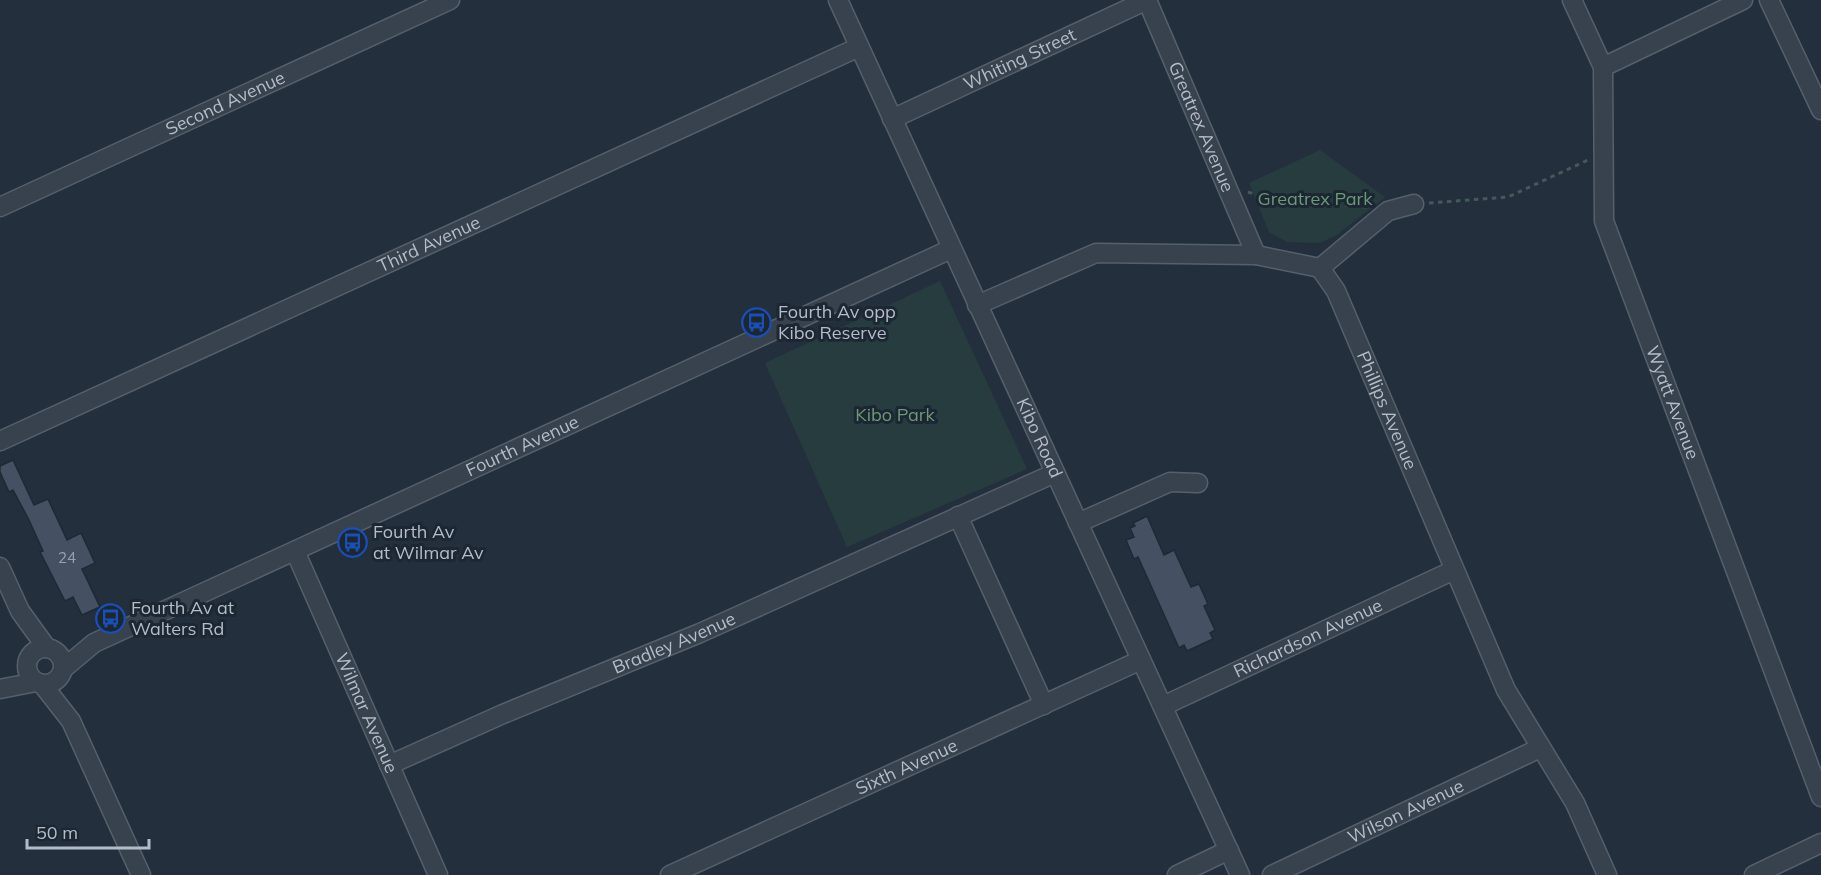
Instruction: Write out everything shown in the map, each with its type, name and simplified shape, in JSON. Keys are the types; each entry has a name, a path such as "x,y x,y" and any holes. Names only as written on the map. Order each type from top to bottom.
{"street":[{"name":"Second Avenue","path":"0,207 450,0"},
{"name":"Kibo Road","path":"837,0 1240,875"},
{"name":"Whiting Street","path":"892,119 1147,0"},
{"name":"Greatrex Avenue","path":"1147,0 1256,255"},
{"name":"Wyatt Avenue","path":"1572,0 1603,67 1604,221 1821,797"},
{"path":"1603,67 1743,0"},
{"path":"1769,0 1821,110"},
{"name":"Third Avenue","path":"0,441 859,47"},
{"path":"977,305 1096,253 1256,255 1320,268 1388,212 1414,204"},
{"name":"Fourth Avenue","path":"62,672 94,643 951,249"},
{"name":"Phillips Avenue","path":"1320,268 1336,291 1506,690 1575,804 1607,875"},
{"name":"Bradley Avenue","path":"389,765 503,714 683,641 1055,473"},
{"path":"1078,523 1170,482 1198,483"},
{"path":"958,516 1044,705"},
{"name":"Wilmar Avenue","path":"295,551 438,875"},
{"path":"0,567 20,611 49,648 61,657 70,721 137,874"},
{"name":"Richardson Avenue","path":"1163,706 1454,570"},
{"path":"20,611 28,673 70,721"},
{"name":"Fourth Avenue","path":"49,648 94,643"},
{"path":"0,686 35,650 49,648"},
{"name":"Sixth Avenue","path":"670,875 1141,660"},
{"path":"0,686 53,683 62,672"},
{"name":"Wilson Avenue","path":"1272,875 1540,748"},
{"path":"1754,875 1821,843"},
{"path":"1177,875 1229,850"}],"green space":[{"name":"Greatrex Park","path":"1320,150 1385,197 1337,235 1320,243 1287,242 1269,232 1249,183"},
{"name":"Kibo Park","path":"940,281 1027,469 847,547 765,363"}],"building":[{"path":"13,460 34,505 48,499 67,540 81,533 95,563 82,569 100,607 82,615 73,597 65,601 40,552 43,551 29,520 13,490 9,492 0,472 0,466"},
{"path":"1147,516 1164,555 1174,550 1191,587 1199,584 1208,604 1204,606 1215,630 1210,633 1213,639 1187,651 1184,645 1179,648 1138,557 1134,559 1126,540 1134,537 1130,528 1135,526 1133,523"}],"place":[{"name":"Fourth Av opp Kibo Reserve","path":"757,322"},
{"name":"Fourth Av at Wilmar Av","path":"352,542"},
{"name":"Fourth Av at Walters Rd","path":"110,618"}]}
